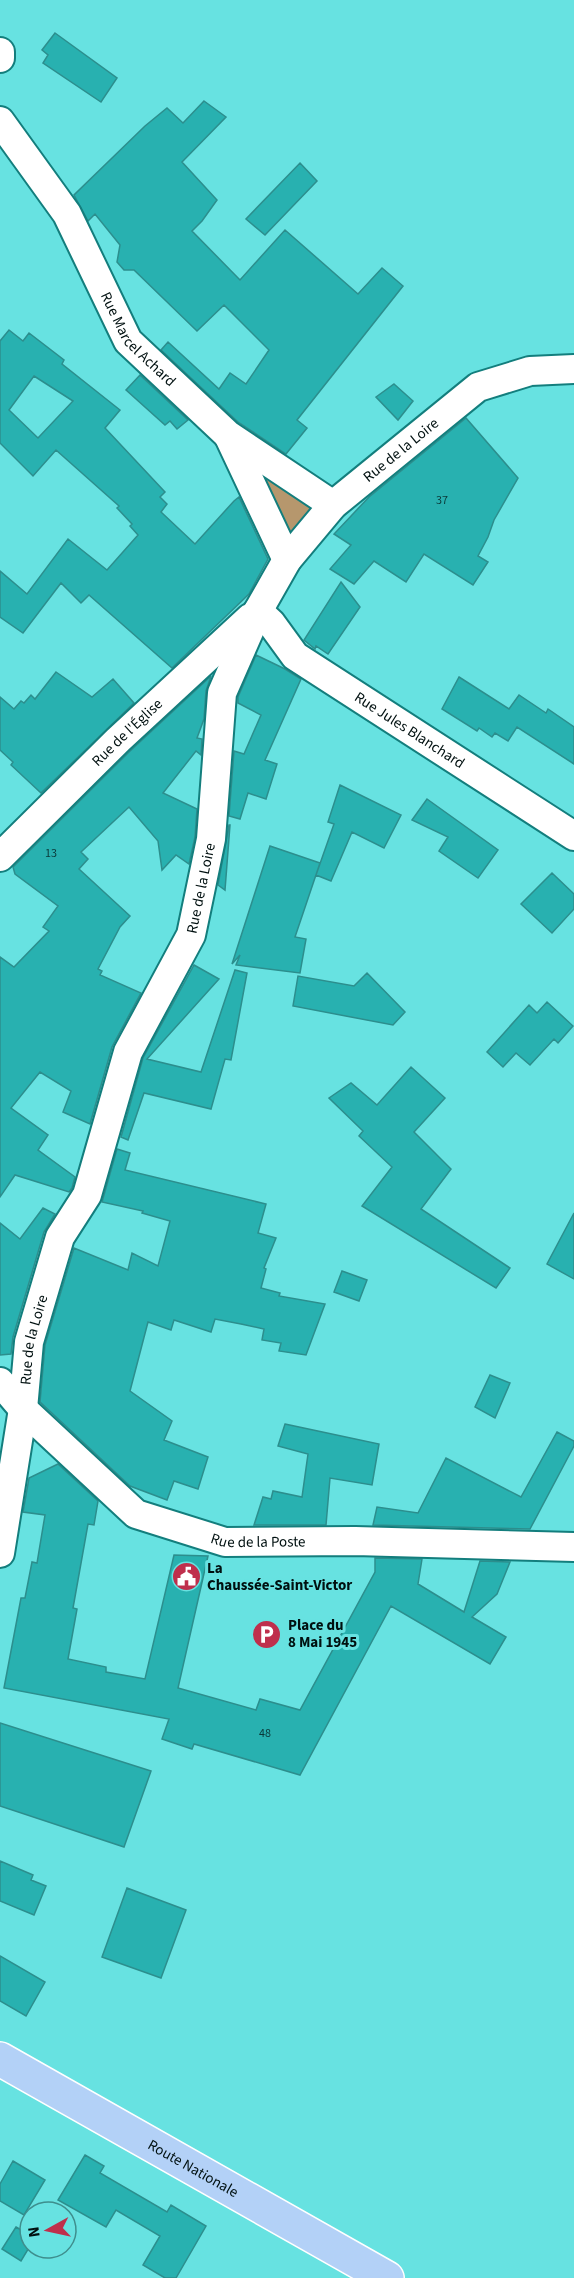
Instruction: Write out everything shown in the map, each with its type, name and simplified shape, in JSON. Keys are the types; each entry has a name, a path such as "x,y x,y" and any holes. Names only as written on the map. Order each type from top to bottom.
{"main road":[{"name":"Route Nationale","path":"0,2059 387,2278"}],"street":[{"path":"0,52 0,58"},
{"name":"Rue Marcel Achard","path":"0,121 67,214 128,341 228,435 333,505"},
{"name":"Rue de la Loire","path":"0,1553 23,1409 29,1342 60,1237 87,1195 128,1052 191,935 211,838 222,693 258,611 287,560 333,505 478,387 530,371 574,369"},
{"path":"228,435 287,560"},
{"name":"Rue Jules Blanchard","path":"258,611 271,623 296,656 574,836"},
{"name":"Rue de l'Église","path":"0,857 118,740 258,611"},
{"name":"Rue de la Poste","path":"0,1382 23,1409 136,1514 225,1542 574,1546"}],"shaded area":[{"path":"250,457 312,499 313,511 287,535"}],"building":[{"path":"55,33 117,78 101,102 43,63 48,55 42,50"},
{"path":"204,101 226,117 182,162 217,200 192,231 240,280 285,230 358,294 382,268 403,286 297,420 307,428 286,454 238,422 161,350 168,342 219,389 230,373 246,384 269,350 224,305 197,331 134,270 124,270 117,262 120,245 95,214 88,221 74,195 145,126 167,108 183,123"},
{"path":"300,163 317,181 265,235 246,219"},
{"path":"9,330 23,341 29,333 64,360 62,364 120,410 105,428 165,492 160,497 167,504 161,512 195,544 239,497 268,559 249,594 172,668 89,595 81,603 61,583 23,633 0,617 0,571 27,594 68,539 107,570 138,535 130,526 132,524 117,508 119,506 56,450 33,476 0,443 0,341","holes":["34,376 73,401 38,438 9,410"]},
{"path":"140,375 188,420 177,429 170,421 165,425 126,390"},
{"path":"394,384 413,401 398,420 376,397"},
{"path":"466,418 518,478 494,520 478,556 488,562 473,585 424,554 406,582 374,561 354,584 330,569 351,545 334,534 369,497"},
{"path":"341,582 360,607 328,654 316,646 315,649 304,640"},
{"path":"256,655 301,679 265,760 277,764 266,799 248,793 240,819 229,816 234,751 244,754 261,715 238,703 238,697"},
{"path":"56,672 92,697 113,679 134,703 41,793 11,765 13,762 0,750 0,697 14,709 31,695 35,699"},
{"path":"211,676 206,691 204,719 197,738 202,739 201,755 196,751 163,793 197,809 195,837 189,864 176,855 162,870 158,841 129,807 81,852 88,859 79,869 130,916 120,927 98,969 102,971 100,975 141,993 112,1047 90,1124 63,1112 71,1091 40,1072 11,1108 48,1135 38,1150 75,1177 72,1188 69,1192 15,1175 0,1197 0,957 14,967 49,931 43,927 58,906 15,874 13,867 129,752"},
{"path":"459,677 509,709 519,695 546,713 548,709 574,727 574,764 517,727 508,741 495,733 492,737 479,728 477,731 442,709"},
{"path":"340,785 401,815 384,848 352,832 331,881 316,875 334,824 328,822"},
{"path":"427,799 498,850 478,878 439,851 448,837 412,820"},
{"path":"230,825 225,890 218,885"},
{"path":"270,846 320,863 295,937 306,939 300,973 236,965 240,955 232,964"},
{"path":"552,873 574,894 574,909 552,933 521,904"},
{"path":"194,965 219,979 147,1059 201,1072 235,970 247,973 231,1060 225,1059 211,1109 144,1093 128,1140 121,1137 143,1058"},
{"path":"367,973 405,1012 393,1025 293,1006 298,976 354,986"},
{"path":"547,1002 573,1026 558,1043 554,1039 530,1065 516,1053 503,1067 487,1052 529,1005 537,1013"},
{"path":"411,1067 445,1098 414,1132 451,1169 421,1209 510,1268 496,1288 362,1206 392,1167 359,1136 363,1131 329,1098 351,1083 377,1105"},
{"path":"117,1149 130,1153 125,1170 266,1204 258,1233 276,1238 264,1268 266,1269 261,1288 280,1293 279,1296 325,1304 306,1355 279,1351 281,1343 262,1340 264,1329 241,1324 215,1319 211,1332 174,1320 171,1330 148,1322 130,1391 172,1421 164,1440 208,1457 198,1489 174,1481 167,1500 130,1486 40,1402 45,1345 74,1248 128,1270 132,1253 158,1266 170,1221 142,1213 143,1211 102,1202"},
{"path":"43,1208 55,1214 44,1232 13,1337 11,1354 0,1355 0,1223 20,1239"},
{"path":"574,1213 574,1279 547,1264"},
{"path":"342,1271 367,1280 359,1301 334,1292"},
{"path":"490,1375 510,1383 495,1418 475,1407"},
{"path":"285,1424 379,1444 372,1485 330,1478 326,1525 254,1525 263,1497 271,1499 273,1491 302,1497 308,1454 278,1446"},
{"path":"557,1432 574,1441 574,1446 530,1529 373,1525 377,1507 418,1513 446,1458 521,1497"},
{"path":"58,1464 98,1501 94,1525 88,1524 73,1608 77,1609 68,1659 106,1667 106,1672 145,1679 174,1555 208,1556 178,1688 256,1710 260,1699 300,1710 375,1572 375,1558 422,1559 418,1584 464,1612 480,1561 510,1562 497,1594 472,1617 506,1637 490,1664 391,1606 300,1775 194,1744 192,1749 162,1739 169,1719 4,1688 21,1598 25,1598 32,1562 37,1563 45,1515 23,1512 29,1478"},
{"path":"0,1723 151,1771 124,1847 0,1806"},
{"path":"0,1861 33,1875 31,1880 46,1886 34,1915 0,1901"},
{"path":"127,1888 186,1910 161,1978 102,1957"},
{"path":"0,1956 45,1982 26,2016 0,2001"},
{"path":"85,2155 104,2166 100,2173 167,2212 171,2205 206,2226 176,2278 165,2278 143,2265 160,2236 116,2210 106,2227 78,2211 78,2200 58,2200"},
{"path":"13,2161 45,2180 33,2200 18,2200 18,2212 0,2201 0,2184"},
{"path":"16,2227 18,2228 18,2259 2,2249"}],"place":[{"name":"La Chaussée-Saint-Victor","path":"186,1577"},
{"name":"Place du 8 Mai 1945","path":"267,1634"}]}
